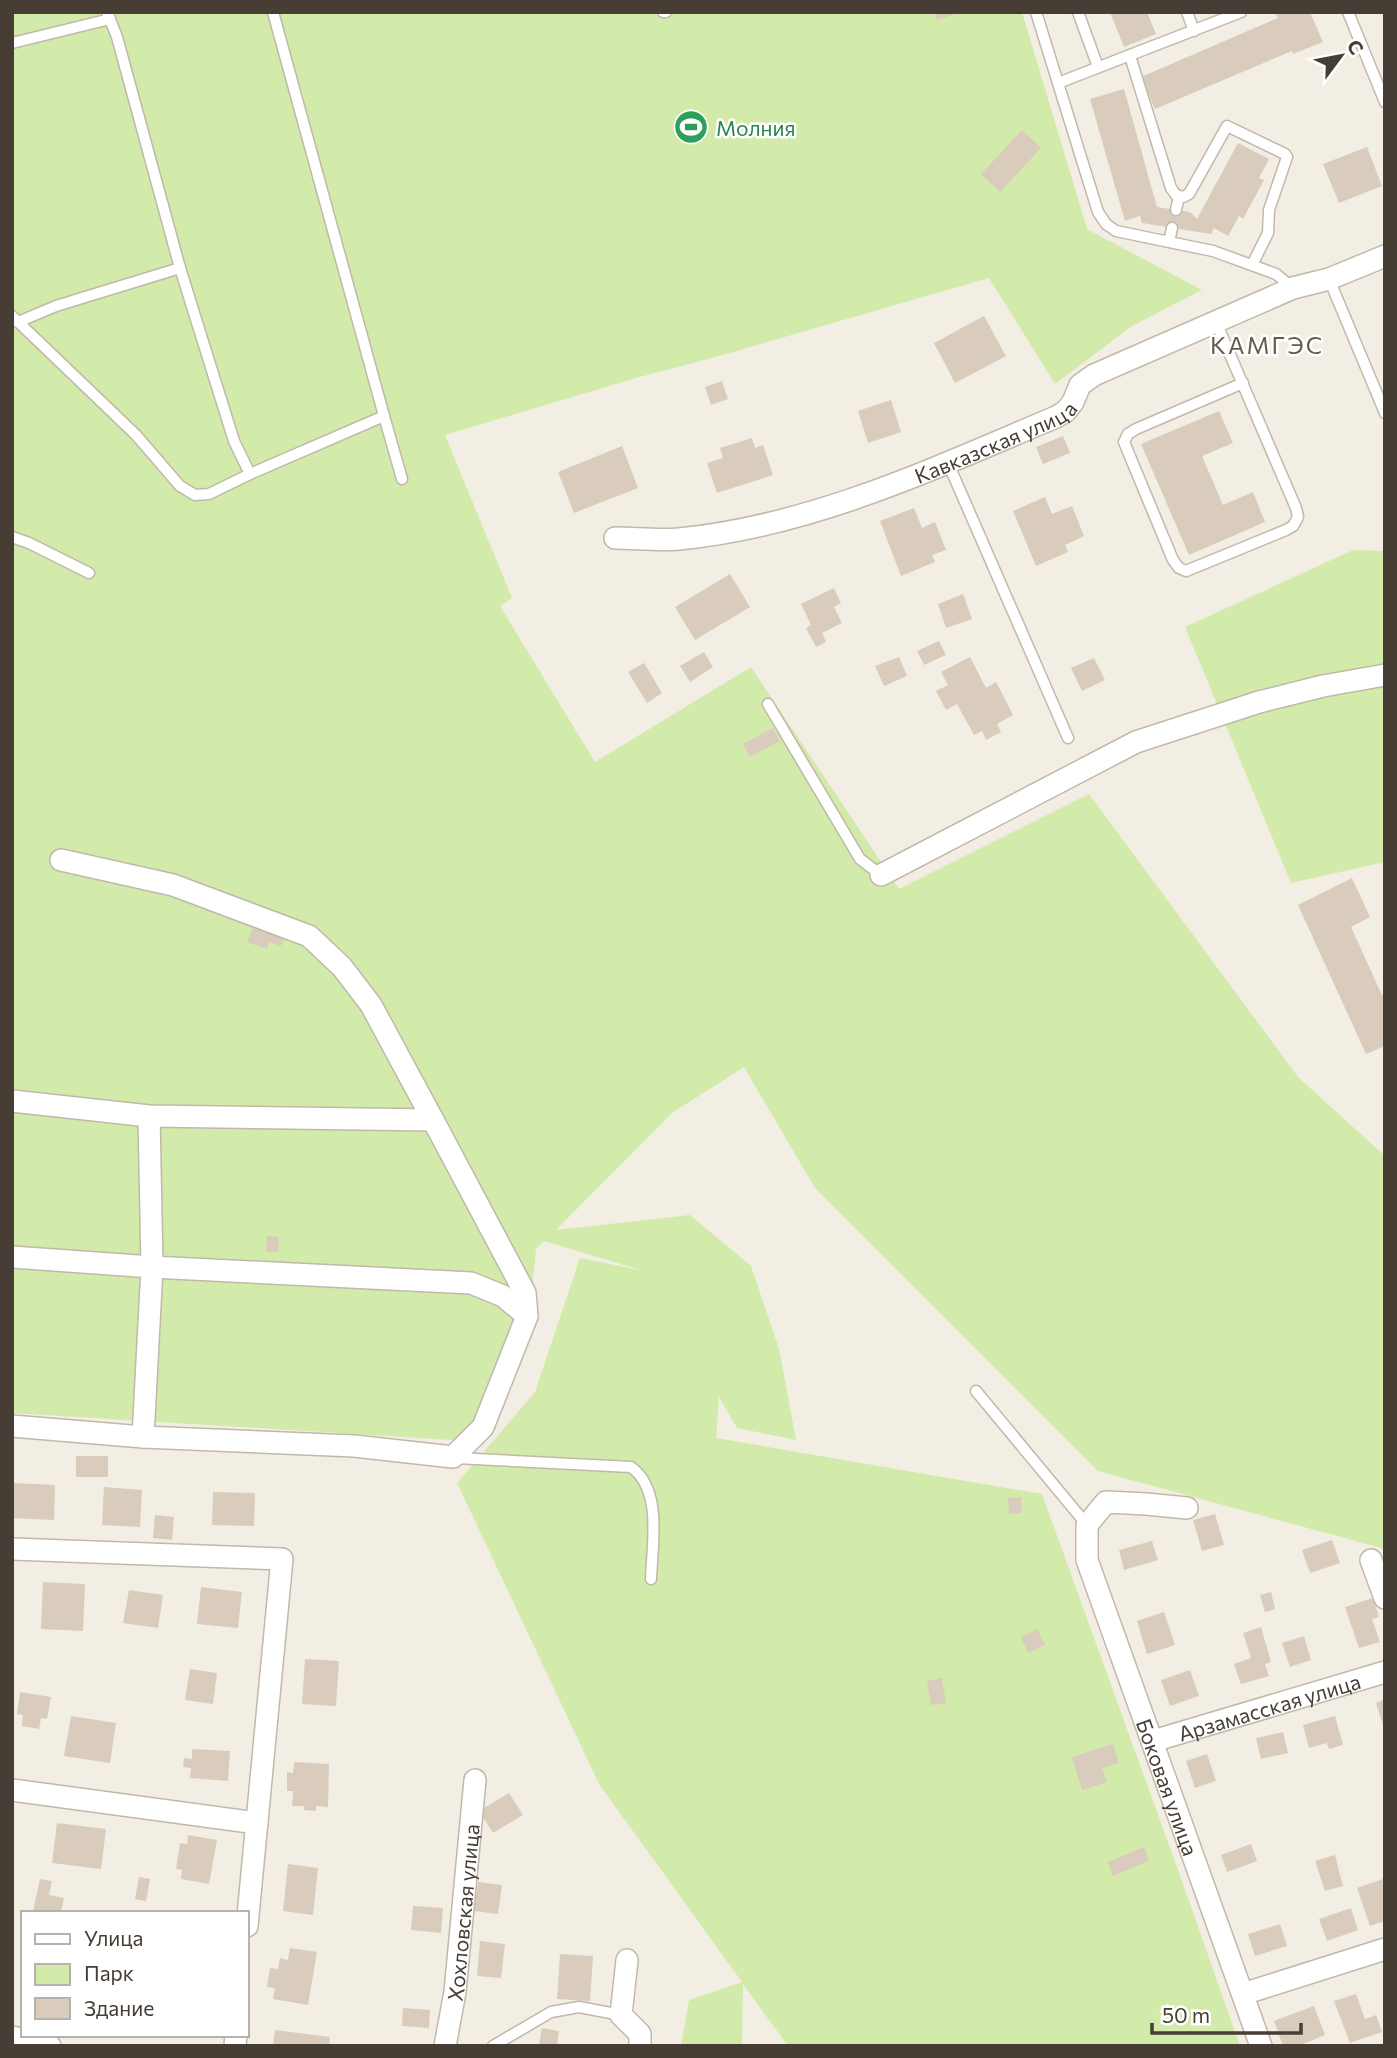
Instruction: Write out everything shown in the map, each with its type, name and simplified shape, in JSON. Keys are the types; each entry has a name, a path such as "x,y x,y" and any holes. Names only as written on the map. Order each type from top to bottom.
{"street":[{"name":"Кавказская улица","path":"615,538 677,539 745,529 808,514 948,463 1066,411 1080,385 1094,375 1293,288 1329,279 1385,256"},
{"path":"881,875 1136,742 1259,702 1323,686 1385,675"},
{"path":"12,1426 143,1437 354,1446 453,1457 483,1427 527,1317 525,1293 371,1005 342,967 309,936 173,885 61,860"},
{"path":"12,1101 149,1116 433,1120"},
{"path":"143,1437 152,1267 149,1116"},
{"path":"12,1257 471,1283 503,1296 527,1317"},
{"path":"1087,1525 1106,1502 1187,1508"},
{"name":"Боковая улица","path":"1087,1525 1087,1560 1261,2046"},
{"path":"12,1549 282,1559 248,1916"},
{"path":"1371,1560 1385,1598"},
{"name":"Арзамасская улица","path":"1153,1741 1385,1672"},
{"name":"Хохловская улица","path":"445,2046 455,1992 475,1780"},
{"path":"12,1790 257,1823"},
{"path":"1243,1994 1385,1949"},
{"path":"627,1960 621,2015 640,2034 640,2046"},
{"path":"12,2037 50,2046"}],"lane":[{"path":"272,12 402,479"},
{"path":"1036,12 1098,212 1106,224 1116,231 1213,251 1276,274 1293,288"},
{"path":"1078,12 1098,67"},
{"path":"1187,12 1194,31"},
{"path":"1058,83 1241,12"},
{"path":"1348,12 1385,102"},
{"path":"12,43 109,16 180,268 234,441 250,474"},
{"path":"1130,56 1173,192 1183,197 1189,194 1227,126 1285,154 1287,160 1269,210 1268,233 1252,265"},
{"path":"1176,210 1180,195"},
{"path":"1170,242 1172,228"},
{"path":"180,268 15,319 136,435 180,486 194,495 209,494 384,416"},
{"path":"1329,279 1385,413"},
{"path":"1216,322 1243,383 1296,508 1298,517 1293,526 1286,530 1186,571 1179,568 1173,560 1124,442 1128,434 1136,429 1243,383"},
{"path":"948,463 1068,738"},
{"path":"12,537 89,573"},
{"path":"768,704 860,859 881,875"},
{"path":"976,1391 1087,1525"},
{"path":"453,1457 631,1467 646,1482 653,1502 652,1580"},
{"path":"493,2046 551,2012 579,2007 621,2015"}],"green space":[{"path":"12,12 1022,12 1087,229 1202,290 1132,326 1055,384 989,278 445,435 512,598 500,606 595,762 751,667 899,889 1089,794 1298,1077 1385,1156 1385,1549 1098,1471 815,1188 744,1067 672,1113 556,1230 690,1215 751,1266 779,1349 796,1440 737,1428 719,1397 716,1438 1042,1494 1240,2046 788,2046 743,1984 742,2046 681,2046 689,2000 742,1982 599,1784 457,1483 535,1392 580,1258 644,1271 544,1241 536,1249 530,1308 468,1441 12,1413"},
{"path":"1353,550 1385,551 1385,862 1291,883 1185,627"}],"building":[{"path":"934,12 958,12 958,13 937,20"},
{"path":"1110,12 1147,12 1156,34 1124,47"},
{"path":"1275,12 1310,12 1323,42 1293,54 1292,51 1155,109 1141,77 1278,18"},
{"path":"1124,89 1157,207 1190,212 1197,219 1238,143 1269,159 1259,178 1264,180 1243,219 1239,216 1228,236 1214,228 1211,234 1142,223 1140,216 1125,221 1090,99"},
{"path":"1022,130 1041,148 1000,192 981,174"},
{"path":"1367,147 1382,186 1339,203 1323,164"},
{"path":"984,316 1006,356 955,383 934,343"},
{"path":"722,381 728,399 711,405 705,387"},
{"path":"891,400 901,432 868,443 858,411"},
{"path":"1219,411 1233,443 1202,456 1223,505 1253,492 1265,522 1189,555 1141,444"},
{"path":"1063,436 1070,453 1043,464 1036,447"},
{"path":"752,438 755,448 763,445 773,475 717,493 707,463 723,458 720,448"},
{"path":"622,446 638,488 574,513 558,472"},
{"path":"1045,497 1052,514 1072,506 1084,536 1065,545 1068,552 1036,566 1013,511"},
{"path":"914,508 922,528 935,522 946,550 932,555 935,562 901,576 880,521"},
{"path":"730,574 750,607 695,640 675,607"},
{"path":"834,588 841,603 834,607 842,623 822,633 826,642 816,647 806,628 811,625 801,604"},
{"path":"963,594 972,619 946,628 938,604"},
{"path":"939,641 946,655 924,665 917,651"},
{"path":"704,652 713,667 690,682 680,666"},
{"path":"899,657 907,676 884,686 875,666"},
{"path":"970,657 986,688 996,682 1013,715 997,724 1001,732 986,740 982,731 974,735 957,704 946,710 936,691 948,685 941,672"},
{"path":"1094,658 1105,680 1082,691 1071,668"},
{"path":"644,663 662,693 647,703 628,672"},
{"path":"773,728 780,741 750,757 743,744"},
{"path":"1352,878 1370,917 1351,927 1382,995 1385,993 1385,1046 1366,1054 1298,905"},
{"path":"254,923 274,930 273,934 284,938 281,946 269,942 267,949 247,942"},
{"path":"267,1236 279,1237 278,1252 266,1252"},
{"path":"76,1456 108,1456 108,1477 76,1477"},
{"path":"13,1483 55,1485 54,1520 12,1518"},
{"path":"104,1487 142,1490 140,1527 102,1525"},
{"path":"213,1492 255,1493 254,1526 212,1525"},
{"path":"1021,1497 1022,1513 1009,1514 1008,1498"},
{"path":"1215,1514 1224,1545 1202,1551 1193,1520"},
{"path":"155,1515 174,1517 172,1540 153,1538"},
{"path":"1332,1540 1340,1563 1310,1573 1302,1550"},
{"path":"1152,1541 1158,1560 1124,1570 1119,1550"},
{"path":"43,1582 85,1584 83,1631 41,1629"},
{"path":"201,1587 242,1592 238,1628 197,1624"},
{"path":"129,1590 163,1595 158,1628 123,1623"},
{"path":"1271,1592 1275,1609 1265,1612 1260,1595"},
{"path":"1373,1598 1379,1617 1372,1619 1380,1642 1359,1648 1345,1607"},
{"path":"1164,1612 1175,1645 1147,1654 1137,1621"},
{"path":"1261,1627 1271,1662 1265,1664 1269,1676 1241,1684 1234,1664 1251,1658 1243,1633"},
{"path":"1037,1629 1045,1645 1028,1653 1021,1637"},
{"path":"1304,1636 1311,1660 1290,1667 1282,1643"},
{"path":"305,1659 339,1661 336,1706 302,1704"},
{"path":"190,1669 217,1673 213,1704 185,1700"},
{"path":"1190,1670 1199,1696 1170,1706 1161,1680"},
{"path":"942,1678 946,1703 931,1705 927,1681"},
{"path":"20,1692 51,1697 47,1719 41,1718 39,1729 22,1726 23,1715 17,1714"},
{"path":"1385,1699 1385,1728 1384,1728 1376,1703"},
{"path":"71,1716 116,1723 110,1763 64,1756"},
{"path":"1335,1716 1343,1745 1329,1749 1327,1743 1309,1748 1303,1725"},
{"path":"1283,1732 1288,1753 1261,1759 1256,1738"},
{"path":"1113,1744 1119,1763 1102,1768 1107,1782 1082,1790 1072,1757"},
{"path":"192,1749 230,1751 228,1781 190,1778 191,1768 183,1767 184,1758 192,1759"},
{"path":"1207,1754 1216,1781 1195,1788 1186,1761"},
{"path":"294,1762 329,1764 328,1807 316,1806 316,1811 304,1810 304,1806 292,1806 293,1791 287,1791 287,1772 293,1773"},
{"path":"509,1793 523,1815 493,1833 479,1811"},
{"path":"57,1823 106,1829 101,1869 52,1863"},
{"path":"188,1835 217,1840 209,1884 181,1879 182,1870 176,1869 180,1843 187,1844"},
{"path":"1251,1844 1257,1861 1227,1872 1221,1855"},
{"path":"1144,1847 1149,1861 1113,1876 1108,1862"},
{"path":"1335,1855 1343,1886 1325,1891 1315,1861"},
{"path":"288,1864 318,1868 313,1915 283,1911"},
{"path":"139,1877 150,1879 146,1901 135,1899"},
{"path":"40,1879 52,1881 49,1895 64,1898 61,1911 33,1911"},
{"path":"1383,1879 1385,1921 1370,1926 1357,1888"},
{"path":"478,1882 502,1885 498,1914 474,1911"},
{"path":"413,1906 443,1908 441,1933 411,1930"},
{"path":"1351,1908 1358,1930 1327,1941 1319,1919"},
{"path":"1280,1924 1287,1946 1255,1956 1248,1934"},
{"path":"480,1941 505,1944 501,1978 477,1976"},
{"path":"290,1948 317,1952 308,2005 273,1999 275,1988 267,1987 270,1968 278,1969 280,1958 288,1960"},
{"path":"560,1954 593,1956 590,2001 557,1999"},
{"path":"1356,1994 1365,2019 1376,2015 1382,2032 1350,2043 1334,2001"},
{"path":"1314,2006 1325,2035 1298,2046 1283,2046 1274,2021"},
{"path":"403,2008 430,2010 429,2028 402,2026"},
{"path":"542,2028 559,2031 557,2046 539,2044"},
{"path":"275,2030 330,2037 329,2046 273,2046"}],"place":[{"name":"Молния","path":"691,127"}],"district":[{"name":"КАМГЭС","path":"1267,344"}]}
